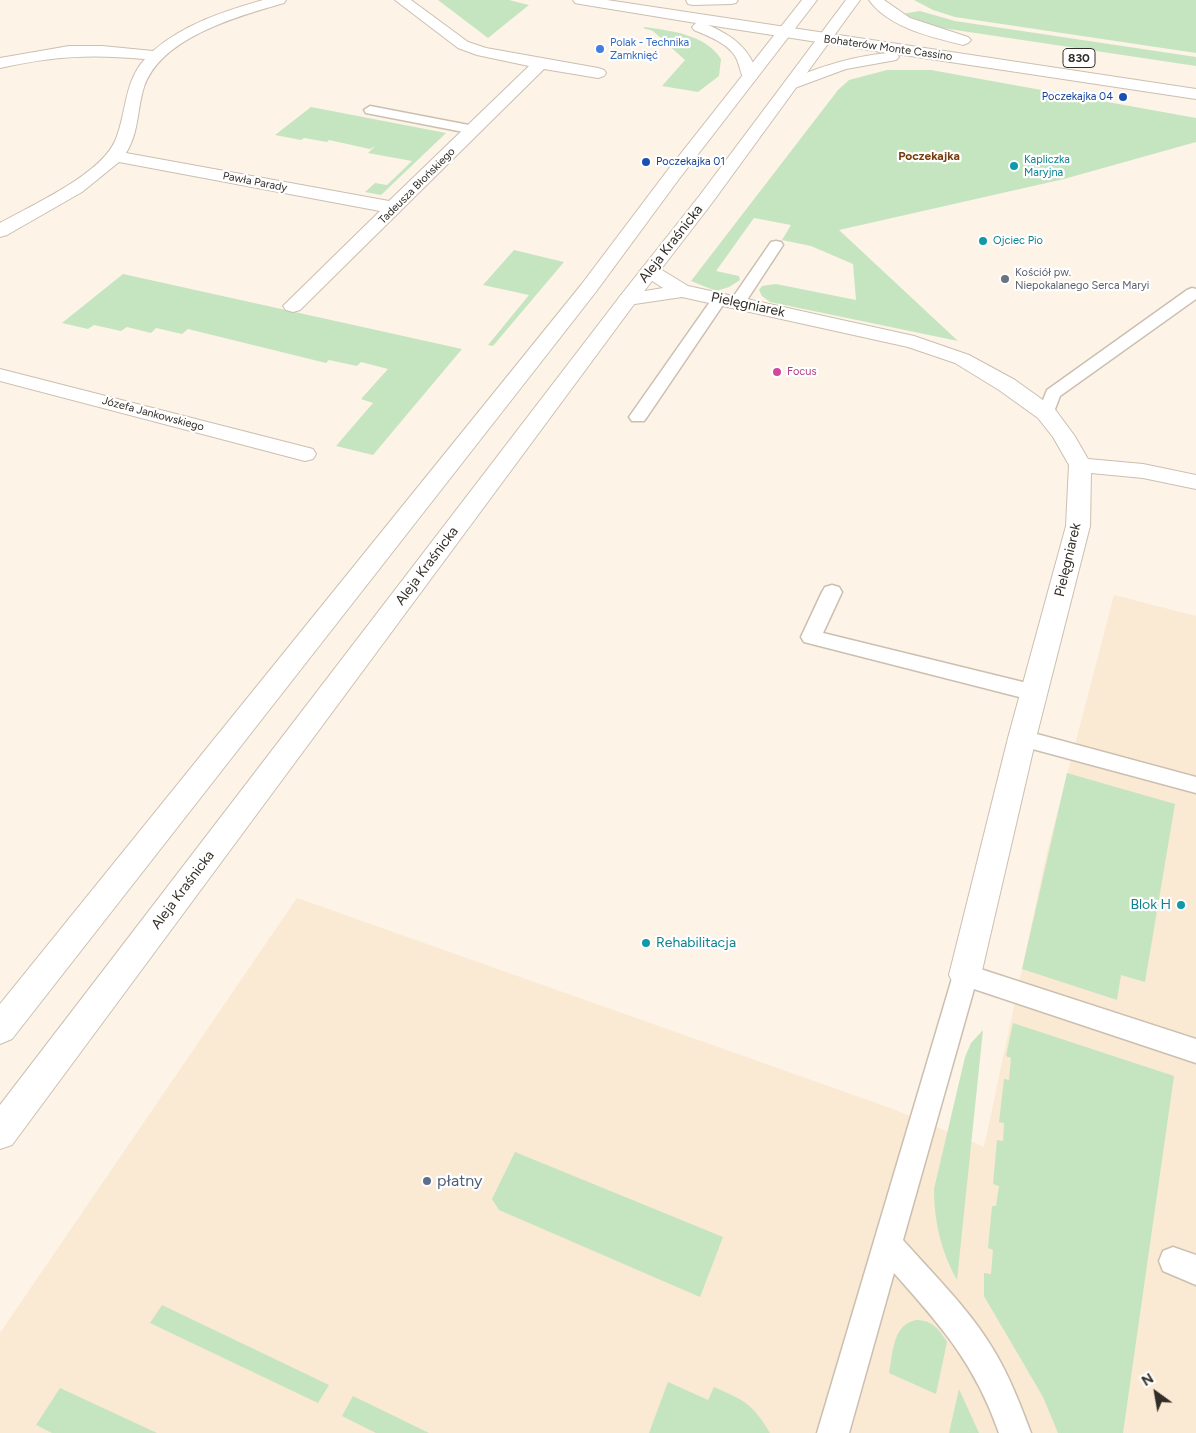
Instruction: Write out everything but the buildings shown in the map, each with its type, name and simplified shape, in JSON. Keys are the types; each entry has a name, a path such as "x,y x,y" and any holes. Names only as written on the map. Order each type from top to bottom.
{"main road":[{"path":"0,232 81,184 114,156 126,134 137,84 143,73 158,56 181,38 199,28 241,11 278,0"},
{"path":"402,0 463,45 482,52 598,73"},
{"name":"Bohaterów Monte Cassino","path":"580,0 674,16 1196,94"},
{"path":"0,1029 582,296 810,0"},
{"name":"Aleja Kraśnicka","path":"0,1133 792,84 853,0"},
{"path":"876,0 901,19 963,40"},
{"path":"688,1 735,4"},
{"name":"Bohaterów Monte Cassino","path":"777,14 856,25"},
{"path":"674,16 719,36 735,48 742,54 750,76"},
{"name":"Bohaterów Monte Cassino","path":"895,31 981,43"},
{"path":"0,63 40,54 69,51 94,50 158,56"},
{"path":"792,84 819,72 864,60 901,56 948,56"},
{"name":"Tadeusza Błońskiego","path":"293,306 540,64"},
{"name":"Pawła Parady","path":"114,156 395,208"},
{"path":"0,217 22,218"},
{"name":"Pielęgniarek","path":"650,271 682,291 914,342 962,359 985,372 1046,414 1063,435 1080,465 1078,526 1022,738 965,975"},
{"name":"Pielęgniarek","path":"628,299 682,291"},
{"name":"Józefa Jankowskiego","path":"0,375 305,454"},
{"path":"1080,465 1143,471 1196,482"}],"lane":[{"path":"370,110 474,130"},
{"path":"638,417 728,301 776,245"},
{"path":"1046,414 1053,394 1192,293 1196,294"},
{"path":"832,592 811,637 1035,693"},
{"path":"1022,738 1196,785"},
{"path":"833,1433 965,975 1196,1051"},
{"path":"887,1244 955,1322 982,1359 1004,1402 1015,1433"}],"shaded area":[{"path":"1114,595 1196,616 1196,1433 0,1433 0,1333 297,898 893,1109 984,1147 1047,852"}],"green space":[{"path":"438,0 509,0 529,5 488,38"},
{"path":"914,0 1196,0 1196,53 955,17 933,10"},
{"path":"920,11 955,21 1196,57 1196,66 942,28 901,14"},
{"path":"643,28 687,35 706,44 721,59 719,76 698,92 662,86 685,60 653,31"},
{"path":"887,70 931,70 1196,118 1196,142 1064,179 839,230 958,341 770,302 762,296 759,290 762,286 776,284 856,300 853,264 811,246 782,240 791,225 754,218 716,271 739,276 740,280 729,287 716,291 691,281 838,90 849,80"},
{"path":"311,107 446,133 381,195 365,192 375,183 387,185 412,161 368,153 375,146 370,149 329,140 327,142 304,138 301,140 275,135"},
{"path":"514,250 564,262 493,346 488,345 529,295 483,285"},
{"path":"123,274 462,349 373,455 336,446 373,403 361,399 388,369 361,362 357,366 329,360 326,363 188,329 182,334 156,328 151,333 127,327 121,331 94,325 88,329 62,323"},
{"path":"1067,773 1175,804 1145,982 1121,975 1117,1000 1022,969"},
{"path":"1013,1023 1174,1076 1123,1433 1058,1433 1043,1397 984,1296 984,1273 991,1274 993,1250 988,1248 992,1206 996,1206 999,1186 993,1184 997,1140 1003,1141 1004,1123 999,1122 1004,1079 1009,1080 1011,1058 1006,1056"},
{"path":"983,1030 957,1280 951,1269 940,1236 935,1213 934,1189 965,1057 971,1043"},
{"path":"515,1152 723,1237 700,1297 499,1210 492,1199"},
{"path":"162,1305 329,1385 318,1403 150,1323"},
{"path":"922,1320 935,1326 947,1342 936,1394 889,1373 898,1334 908,1323"},
{"path":"668,1382 708,1400 714,1387 741,1400 753,1409 770,1433 649,1433"},
{"path":"60,1388 157,1433 52,1433 36,1425"},
{"path":"959,1389 979,1433 949,1433"},
{"path":"353,1396 429,1433 376,1433 342,1416"}],"place":[{"name":"Polak - Technika Zamknięć","path":"600,49"},
{"name":"Poczekajka 04","path":"1123,97"},
{"name":"Poczekajka 01","path":"646,162"},
{"name":"Kapliczka Maryjna","path":"1014,166"},
{"name":"Ojciec Pio","path":"983,241"},
{"name":"Kościół pw. Niepokalanego Serca Maryi","path":"1005,279"},
{"name":"Focus","path":"777,372"},
{"name":"Blok H","path":"1181,905"},
{"name":"Rehabilitacja","path":"646,943"},
{"name":"płatny","path":"427,1181"}],"district":[{"name":"Poczekajka","path":"929,156"}]}
